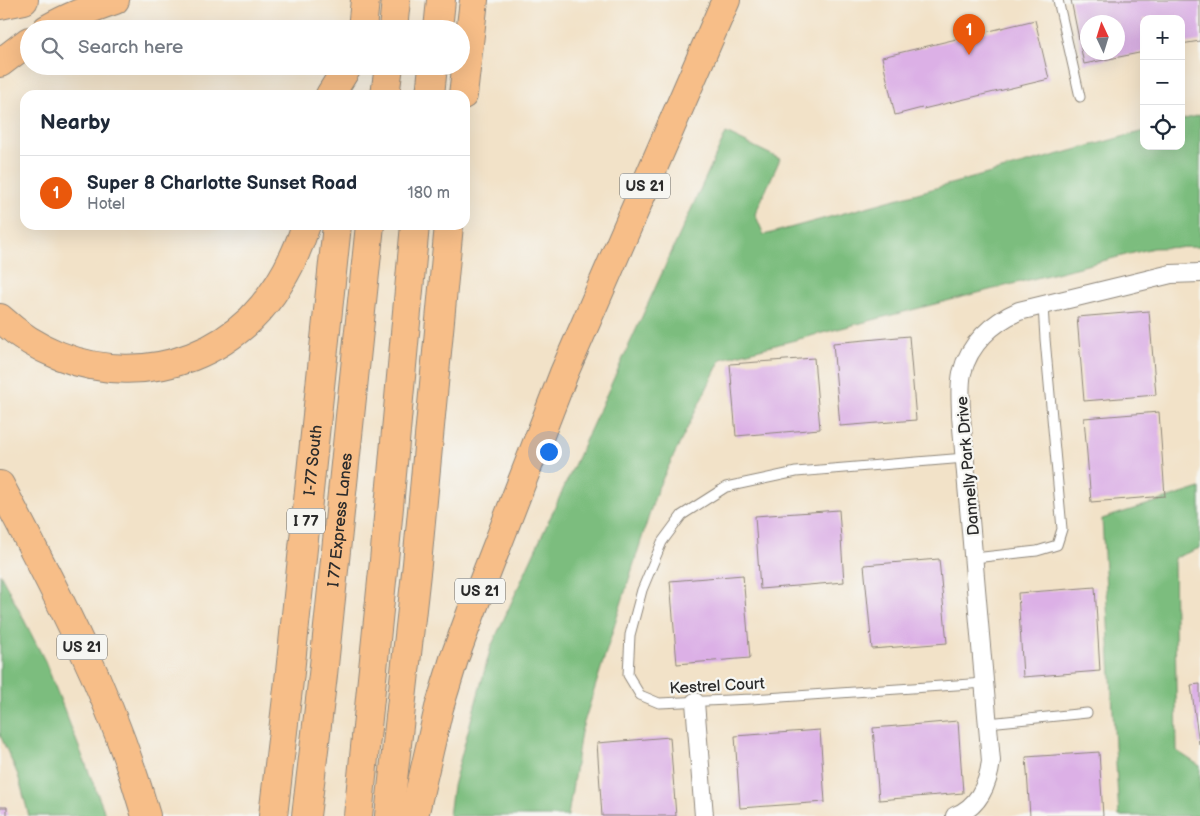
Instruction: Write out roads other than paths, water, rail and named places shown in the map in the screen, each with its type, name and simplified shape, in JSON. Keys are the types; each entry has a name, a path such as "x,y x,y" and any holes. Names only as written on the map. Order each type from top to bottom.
{"main road":[{"path":"0,5 24,0"},
{"path":"64,20 115,0"},
{"path":"363,20 365,0"},
{"path":"394,20 396,0"},
{"path":"439,20 441,0"},
{"path":"470,35 474,0"},
{"name":"US 21","path":"414,816 439,708 454,659 475,603 564,373 726,0"},
{"path":"0,63 20,48"},
{"path":"333,90 342,75"},
{"path":"355,90 357,75"},
{"path":"386,90 387,75"},
{"path":"431,90 432,75"},
{"path":"464,90 465,75"},
{"path":"0,318 18,334 41,348 74,362 128,369 165,365 200,353 250,320 277,287 300,244 304,230"},
{"name":"I-77 South","path":"273,816 337,230"},
{"name":"I 77 Express Lanes","path":"306,816 323,675 369,230"},
{"path":"358,816 415,230"},
{"path":"389,816 417,564 448,230"},
{"name":"US 21","path":"0,485 54,589 108,705 146,816"}],"street":[{"name":"Dannelly Park Drive","path":"954,816 963,813 978,799 986,785 992,761 961,416 960,386 966,361 986,332 1006,316 1019,311 1171,274 1200,273"},
{"path":"695,702 704,816"}],"lane":[{"path":"1058,0 1080,97"},
{"path":"974,558 1037,551 1057,545 1062,529 1043,305"},
{"name":"Kestrel Court","path":"965,458 796,472 726,487 682,516 662,542 642,590 630,635 628,675 640,695 659,703 985,683"},
{"path":"988,723 1087,713"}],"place":[{"name":"Super 8 Charlotte Sunset Road","path":"969,55"}]}
